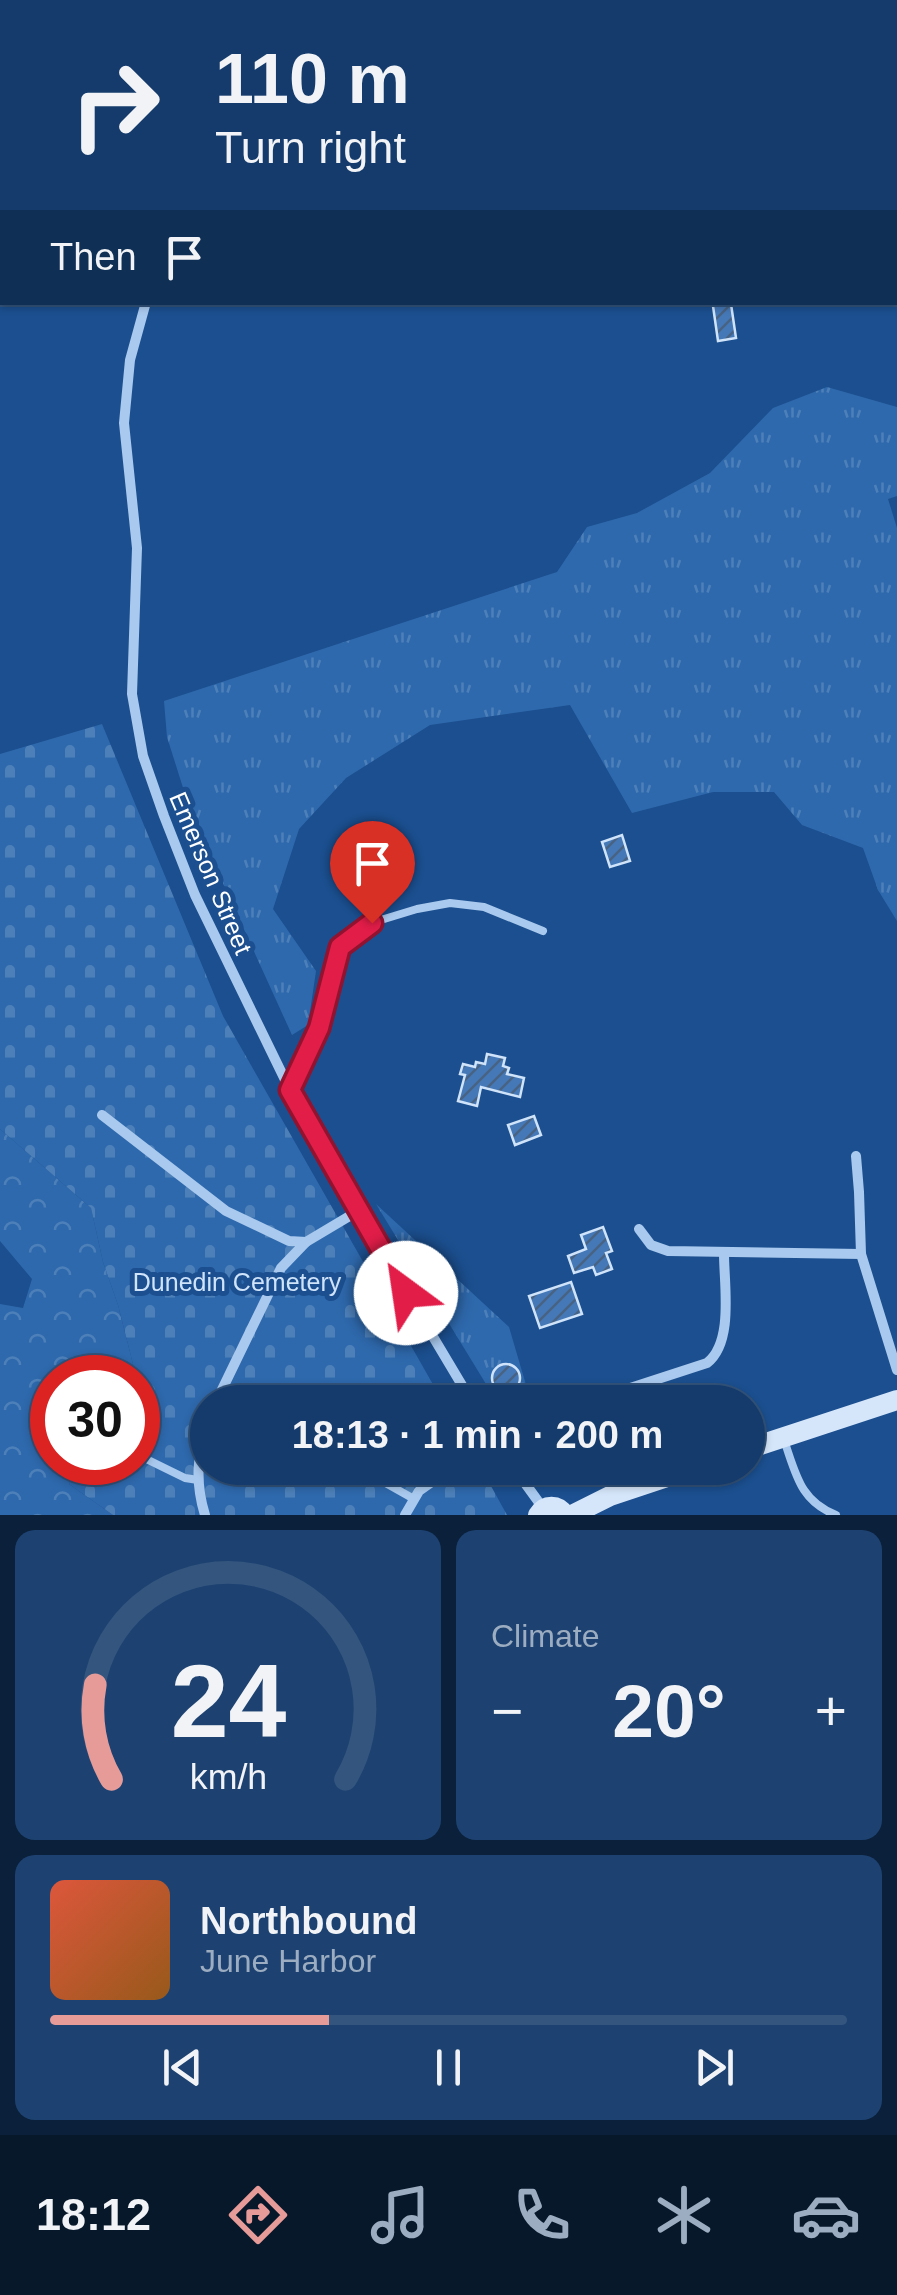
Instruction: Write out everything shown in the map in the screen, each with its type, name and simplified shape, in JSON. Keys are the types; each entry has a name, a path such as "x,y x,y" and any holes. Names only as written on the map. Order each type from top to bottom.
{"main road":[{"path":"765,1443 897,1400"},
{"path":"540,1512 557,1507 568,1515 643,1485"}],"street":[{"name":"Emerson Street","path":"145,305 132,350 124,402 124,434 137,548 134,715 149,776 211,930 290,1090 462,1385"},
{"path":"102,1116 226,1211 289,1240 306,1242"},
{"path":"856,1156 860,1254 897,1370"},
{"path":"224,1385 281,1268 306,1242 358,1211"},
{"path":"639,1229 658,1250 860,1254"},
{"path":"639,1385 708,1362 717,1354 724,1337 724,1254"},
{"path":"199,1485 205,1515"},
{"path":"405,1515 419,1491 428,1485"},
{"path":"524,1485 540,1512"}],"lane":[{"path":"290,1090 319,1028 340,947 372,923 418,908 450,903 484,907 543,932"},
{"path":"783,1437 803,1490 822,1510 836,1515"},
{"path":"160,1465 190,1479"},
{"path":"389,1485 414,1499"}],"green space":[{"path":"827,387 897,407 897,496 888,499 897,528 897,921 878,890 863,848 802,825 774,792 713,792 632,813 570,705 430,725 346,778 299,829 273,909 316,971 308,1025 292,1035 191,813 167,737 164,701 557,572 587,527 637,513 710,473 773,408"},
{"name":"Dunedin Cemetery","path":"102,724 223,1016 433,1385 190,1385 190,1485 490,1485 507,1515 113,1515 70,1485 160,1485 160,1355 131,1355 91,1208 0,1129 0,754"},
{"path":"0,1129 91,1208 131,1355 30,1355 30,1485 70,1485 113,1515 0,1515 0,1304 23,1308 32,1279 0,1241"},
{"path":"376,1204 509,1327 526,1385 487,1385"}],"building":[{"path":"731,305 736,338 718,341 713,306"},
{"path":"622,835 630,861 610,867 602,842"},
{"path":"487,1054 505,1058 507,1074 524,1078 520,1097 481,1087 477,1106 458,1101 465,1075 460,1074 463,1064 485,1064"},
{"path":"534,1116 541,1135 515,1145 508,1125"},
{"path":"603,1227 612,1251 606,1253 612,1269 596,1275 593,1267 574,1273 568,1256 586,1249 581,1235"},
{"path":"571,1282 582,1314 540,1328 529,1296"},
{"path":"501,1365 511,1365 519,1373 518,1385 493,1383 493,1373"}],"route":[{"path":"372,923 340,947 319,1028 290,1090 406,1293"}]}
